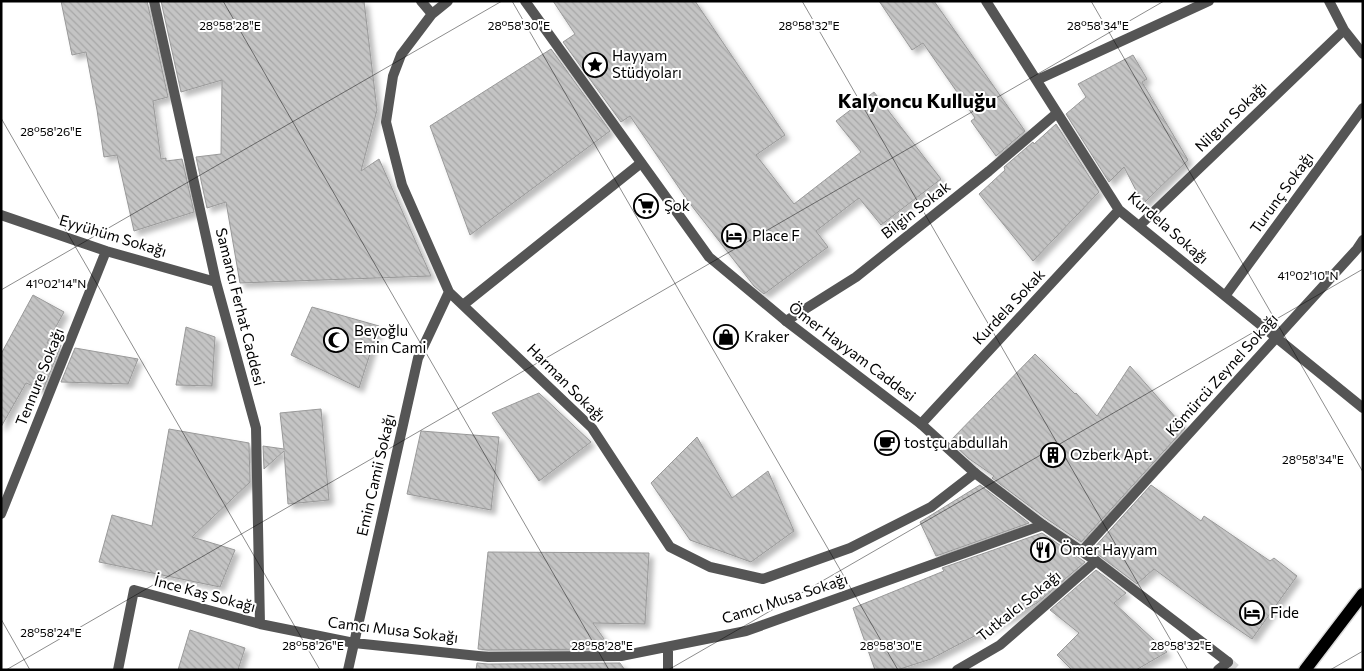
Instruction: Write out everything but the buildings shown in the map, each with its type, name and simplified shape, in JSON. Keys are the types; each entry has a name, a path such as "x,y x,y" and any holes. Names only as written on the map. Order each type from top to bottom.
{"main road":[{"path":"1305,670 1363,594"}],"street":[{"name":"Samancı Ferhat Caddesi","path":"154,1 216,282 256,428 260,624"},
{"path":"421,1 432,14"},
{"name":"Harman Sokağı","path":"448,1 432,14 402,55 393,76 386,122 402,185 449,292 592,428 670,547 710,567 764,579 850,548 931,508 975,472"},
{"name":"Ömer Hayyam Caddesi","path":"525,1 709,257 786,321 921,424 975,472 1043,525 1096,561 1228,662 1218,670"},
{"name":"Kurdela Sokağı","path":"986,1 1119,210 1363,408"},
{"path":"1037,80 1209,1"},
{"path":"1329,1 1344,30 1363,54"},
{"name":"Nilgun Sokağı","path":"1140,226 1344,30"},
{"name":"Turunç Sokağı","path":"1225,296 1363,108"},
{"name":"Bilgin Sokak","path":"786,321 856,277 990,171 1057,113"},
{"path":"463,305 641,163"},
{"name":"Kurdela Sokak","path":"921,424 1119,210"},
{"name":"Eyyühüm Sokağı","path":"1,215 106,251 216,282"},
{"name":"Kömürcü Zeynel Sokağı","path":"1082,551 1357,249 1363,240"},
{"name":"Tennure Sokağı","path":"1,514 4,497 106,251"},
{"name":"Emin Camii Sokağı","path":"348,670 418,358 449,292"},
{"name":"Camcı Musa Sokağı","path":"260,624 354,643 488,657 621,656 746,631 1043,525"},
{"name":"Tutkalcı Sokağı","path":"957,670 1000,645 1096,561"},
{"name":"İnce Kaş Sokağı","path":"118,670 134,590 260,624"},
{"path":"668,647 668,670"}],"tunnel":[{"path":"1228,662 1237,670"}],"place":[{"name":"Hayyam Stüdyoları","path":"595,65"},
{"name":"Şok","path":"646,206"},
{"name":"Place F","path":"734,236"},
{"name":"Kraker","path":"726,337"},
{"name":"Beyoğlu Emin Cami","path":"336,340"},
{"name":"tostçu abdullah","path":"887,443"},
{"name":"Ozberk Apt.","path":"1053,455"},
{"name":"Ömer Hayyam","path":"1043,550"},
{"name":"Fide","path":"1252,613"}],"district":[{"name":"Kalyoncu Kulluğu","path":"917,101"}]}
